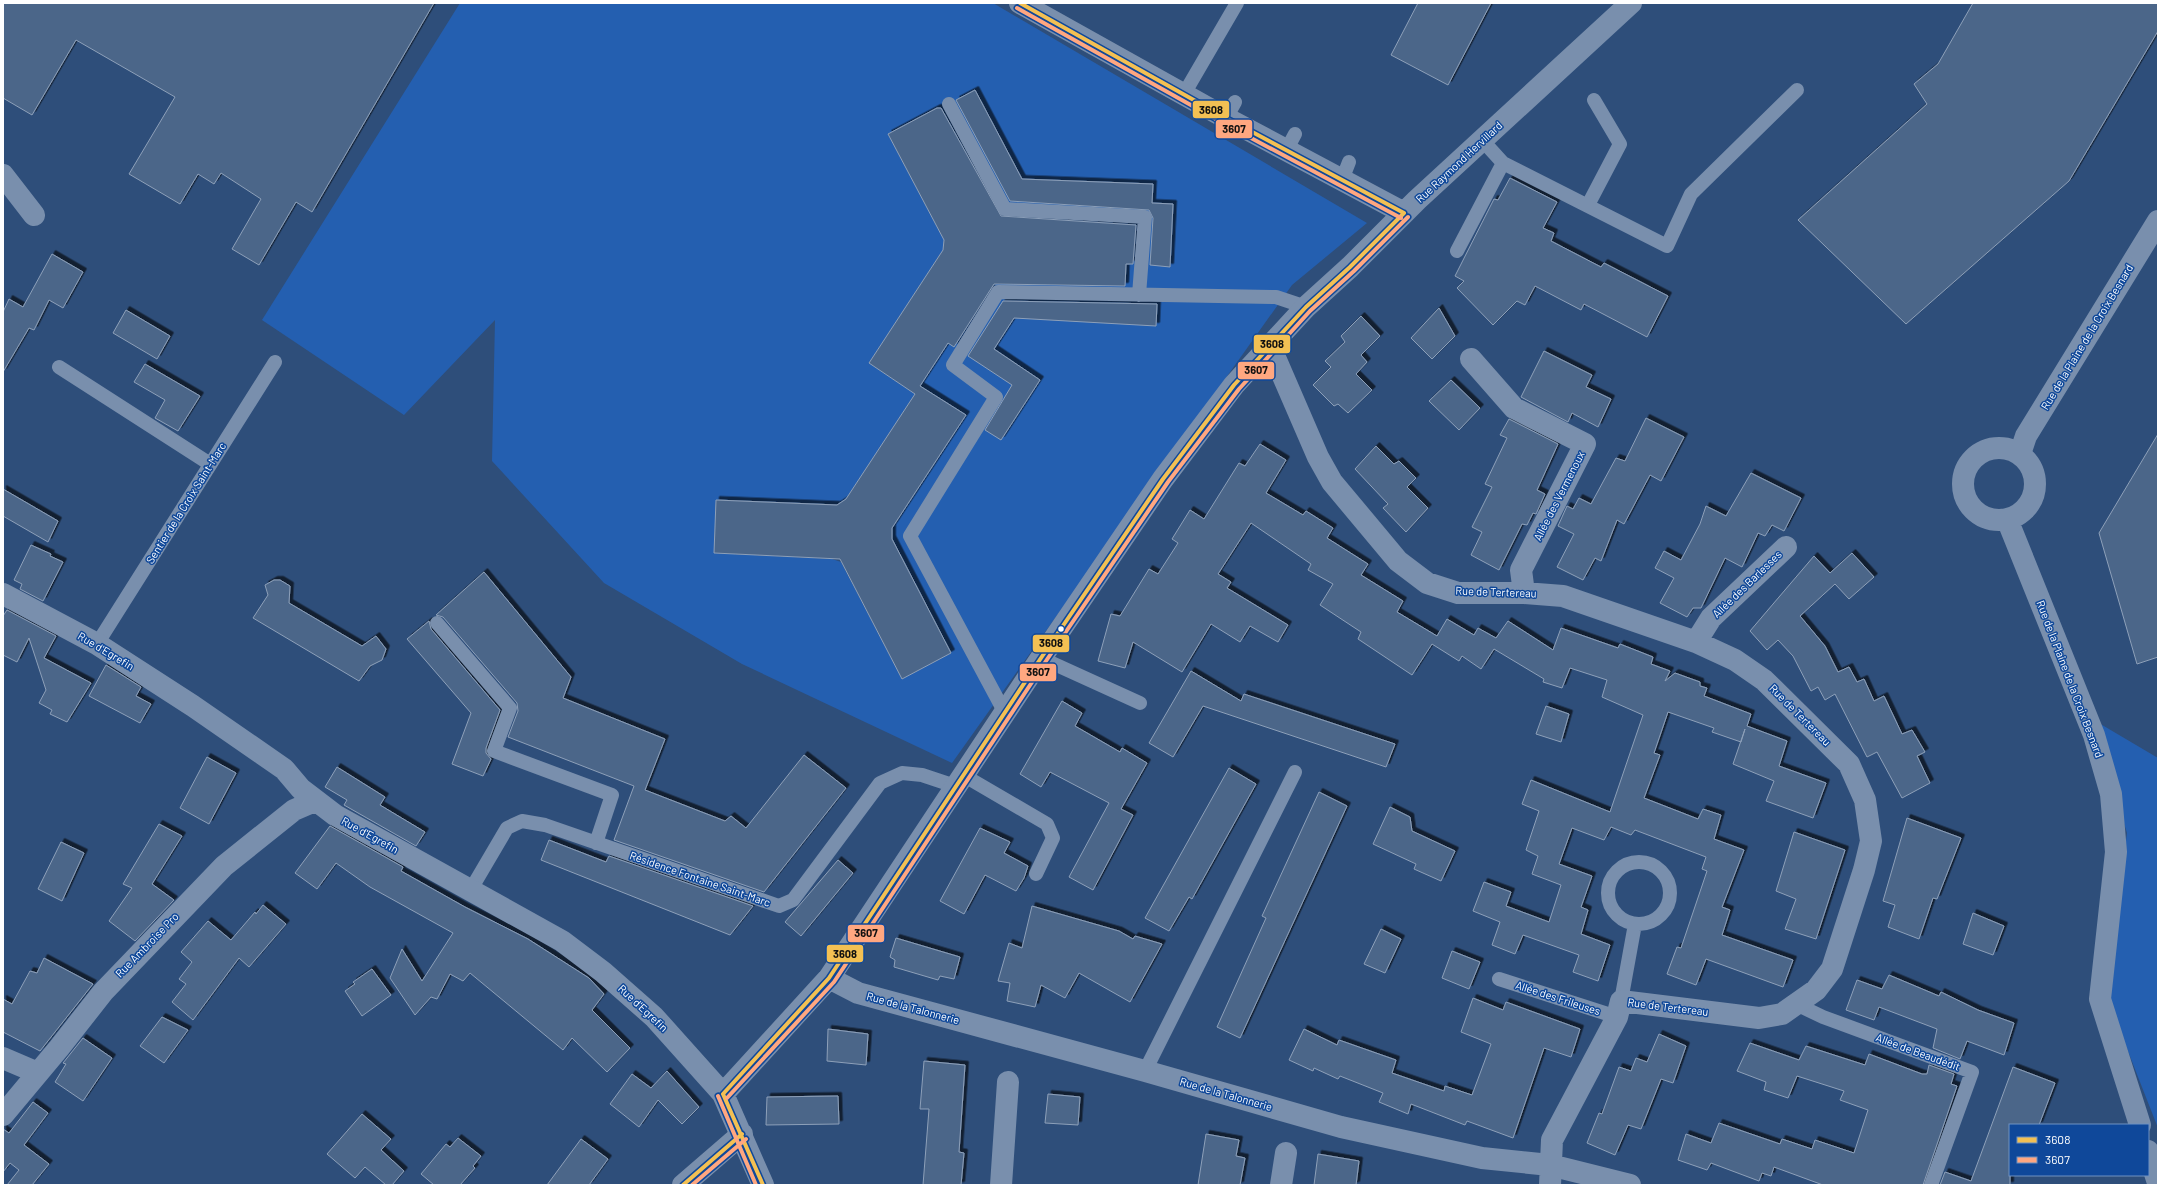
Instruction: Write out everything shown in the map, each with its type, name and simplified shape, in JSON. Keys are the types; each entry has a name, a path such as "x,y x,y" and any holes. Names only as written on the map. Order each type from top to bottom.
{"street":[{"path":"1020,3 1184,94 1230,110 1291,141 1345,171 1404,214"},
{"name":"Rue Raymond Hervillard","path":"723,1094 829,978 1041,658 1163,479 1234,385 1306,307 1630,3"},
{"path":"3,175 34,215"},
{"name":"Rue de la Plaine de la Croix Besnard","path":"2020,454 2026,436 2158,221"},
{"name":"Rue de Tertereau","path":"1270,346 1318,457 1332,482 1398,561 1427,584 1458,593 1524,592 1563,596 1696,642 1735,660 1764,680 1849,764 1865,800 1871,842 1864,870 1832,969 1816,990 1798,1005 1782,1014 1759,1018 1619,1009 1552,1140 1550,1175"},
{"name":"Allée des Vermenoux","path":"1471,359 1514,408 1585,444 1521,570 1524,592"},
{"path":"1994,447 2008,448 2020,454 2030,464 2035,476 2035,490 2030,503 2020,513 2007,519 1994,520 1982,516 1971,508 1964,496 1962,483 1964,470 1972,459 1982,451 1994,447"},
{"name":"Rue de la Plaine de la Croix Besnard","path":"2007,519 2094,735 2111,794 2116,852 2100,999 2140,1124"},
{"name":"Allée des Barlesses","path":"1696,642 1711,618 1786,547"},
{"name":"Rue d'Egrefin","path":"3,594 97,644 193,706 284,769 301,789 335,815 562,941 603,972 654,1017 723,1094 742,1134 763,1185"},
{"name":"Rue Ambroise Pro","path":"3,1115 103,992 224,866 294,810 315,801"},
{"name":"Rue de la Talonnerie","path":"829,978 858,993 1145,1071 1341,1127 1482,1158 1550,1175 1630,1185"},
{"path":"3,1058 38,1073"},
{"path":"1001,1185 1008,1082"},
{"path":"683,1185 742,1134"},
{"path":"1281,1185 1286,1153"},
{"path":"2149,1154 2158,1183"}],"lane":[{"path":"1184,94 1237,3"},
{"path":"1483,141 1503,163 1667,246 1691,194 1797,90"},
{"path":"1588,205 1620,144 1594,100"},
{"path":"949,104 1005,209 1144,217 1139,295"},
{"path":"1457,251 1503,163"},
{"path":"1005,713 910,536 996,397 953,365 998,292 1276,297 1306,307"},
{"name":"Sentier de la Croix Saint-Marc","path":"97,644 275,362"},
{"path":"59,367 210,464"},
{"path":"437,623 510,708 494,752 612,795 596,843"},
{"path":"1041,658 1140,702"},
{"path":"1145,1071 1295,772"},
{"name":"Résidence Fontaine Saint-Marc","path":"470,891 507,828 522,821 545,825 779,906 793,900 880,783 902,773 959,781 1047,824 1053,838 1036,874"},
{"path":"1642,862 1652,864 1664,875 1670,890 1670,900 1665,910 1658,918 1648,923 1635,924 1618,915 1611,906 1608,896 1609,885 1614,875 1621,867 1631,863 1642,862"},
{"path":"1619,1009 1635,924"},
{"name":"Allée des Frileuses","path":"1500,979 1619,1009"},
{"name":"Allée de Beaudédit","path":"1798,1005 1823,1017 1972,1072 1931,1185"}],"shaded area":[{"path":"460,3 993,3 1367,223 1292,285 952,763 742,664 604,583 492,461 495,320 404,415 262,320","holes":["937,108 1000,219 1128,225 1126,281 999,273 990,279 920,386 966,415 892,528 892,539 951,653 902,679 841,562 832,559 714,553 716,500 837,505 846,499 915,394 869,363 943,250 944,240 888,134"]},
{"path":"2092,719 2158,758 2158,1128 2106,995 2127,833"}],"building":[{"path":"3,3 434,3 312,212 296,202 259,265 232,249 261,199 221,173 214,184 198,174 180,204 129,174 175,97 76,40 32,115 3,98"},
{"path":"1418,3 1491,3 1448,85 1391,55"},
{"path":"1973,3 2158,3 2158,31 2069,181 1906,324 1798,220 1927,104 1914,84 1938,64"},
{"path":"975,90 1022,179 1153,184 1152,203 1173,204 1170,267 1150,265 1153,218 1149,210 1010,201 956,100"},
{"path":"937,108 941,108 1001,216 1136,225 1133,264 1126,264 1125,286 994,284 954,347 948,343 920,386 966,415 892,528 892,539 951,653 902,679 840,559 714,553 716,500 837,505 846,499 915,394 869,363 943,250 944,240 888,134"},
{"path":"1510,178 1557,202 1543,228 1554,233 1551,241 1601,267 1604,263 1668,296 1647,337 1584,304 1581,310 1535,286 1525,305 1517,301 1493,325 1457,288 1464,281 1455,276 1494,199 1498,200"},
{"path":"52,254 83,272 63,308 49,300 34,330 29,328 3,372 3,312 9,299 23,307"},
{"path":"1003,301 1157,304 1156,326 1014,318 994,349 1040,380 1001,440 985,430 1012,385 968,356"},
{"path":"1439,308 1455,336 1432,359 1411,338"},
{"path":"126,310 170,336 157,359 113,333"},
{"path":"1361,316 1380,336 1361,355 1367,362 1356,374 1372,390 1348,413 1338,404 1334,406 1313,385 1331,367 1325,361 1345,342 1341,336"},
{"path":"1544,351 1592,375 1586,387 1611,399 1598,427 1572,413 1568,422 1521,397"},
{"path":"145,364 200,396 178,431 155,418 165,400 134,382"},
{"path":"1451,380 1480,408 1459,430 1429,401"},
{"path":"1646,418 1684,437 1661,481 1650,475 1624,524 1617,520 1601,561 1595,558 1583,580 1557,567 1574,534 1558,526 1567,506 1573,509 1579,498 1591,504 1616,458 1625,461"},
{"path":"1509,419 1558,444 1537,490 1545,494 1536,514 1533,513 1527,525 1522,524 1499,570 1471,555 1482,532 1472,527 1492,487 1485,484 1507,438 1500,435"},
{"path":"2158,434 2158,657 2137,664 2099,533"},
{"path":"1260,444 1286,460 1266,493 1303,515 1306,511 1333,528 1327,538 1368,564 1361,575 1403,601 1397,612 1437,636 1447,619 1474,635 1478,628 1496,638 1508,621 1553,650 1561,628 1618,648 1620,644 1653,657 1651,664 1670,671 1665,681 1675,673 1700,682 1700,686 1707,688 1704,696 1751,714 1747,726 1787,741 1779,766 1826,783 1813,818 1766,801 1774,781 1733,764 1741,742 1712,732 1714,728 1668,712 1654,753 1660,755 1644,798 1698,819 1703,809 1721,815 1714,839 1744,850 1722,907 1730,910 1722,935 1793,960 1783,987 1706,959 1696,985 1667,974 1677,947 1681,948 1707,871 1702,869 1706,857 1635,830 1631,835 1611,827 1604,840 1572,828 1559,864 1592,876 1581,907 1588,910 1581,934 1610,945 1598,981 1573,972 1579,955 1523,935 1515,954 1492,945 1500,922 1473,911 1484,882 1511,892 1506,906 1549,922 1561,885 1532,874 1538,856 1526,850 1539,811 1522,804 1531,780 1610,812 1643,715 1602,697 1607,680 1570,668 1562,688 1543,682 1544,679 1494,649 1481,669 1462,656 1459,661 1432,644 1412,675 1358,639 1361,632 1320,605 1333,584 1308,570 1311,564 1251,523 1218,574 1231,582 1227,588 1288,625 1278,642 1250,626 1240,642 1211,624 1182,672 1133,642 1125,668 1098,661 1111,614 1120,616 1149,569 1158,574 1178,543 1172,539 1190,510 1204,519 1239,463 1245,466"},
{"path":"1376,446 1394,464 1399,461 1416,478 1407,487 1428,508 1406,532 1383,508 1388,504 1355,469"},
{"path":"1751,473 1801,498 1784,531 1772,525 1765,536 1758,533 1742,567 1725,558 1701,608 1693,608 1687,617 1660,603 1674,578 1655,568 1664,551 1681,560 1700,524 1706,506 1726,516"},
{"path":"3,489 58,521 48,542 3,516"},
{"path":"31,545 51,554 50,556 63,562 43,601 20,589 22,584 14,580"},
{"path":"1852,553 1874,577 1849,599 1835,584 1800,616 1825,646 1838,672 1849,667 1857,682 1864,679 1874,701 1884,696 1902,734 1912,730 1925,752 1917,756 1930,783 1902,798 1877,752 1867,757 1835,694 1825,700 1818,687 1811,691 1793,656 1778,640 1767,650 1750,631 1814,556 1830,573"},
{"path":"484,572 571,677 563,698 665,739 645,790 725,821 731,816 746,828 804,755 846,788 764,892 614,840 634,786 508,737 518,711 517,703 443,617 436,615"},
{"path":"274,580 280,580 290,586 289,603 362,646 376,636 386,649 382,660 370,666 359,681 253,618 268,595 265,585"},
{"path":"7,610 56,636 44,658 91,683 67,722 50,714 52,710 39,703 46,690 29,638 17,662 3,655 3,616"},
{"path":"429,621 431,629 500,710 486,748 486,753 491,759 483,776 452,764 471,713 407,639"},
{"path":"106,665 141,687 136,696 151,704 140,723 89,696"},
{"path":"1191,671 1241,701 1244,694 1395,744 1386,767 1203,706 1173,757 1149,743"},
{"path":"1062,701 1082,713 1075,726 1120,752 1122,748 1147,763 1121,809 1133,815 1093,890 1069,877 1109,803 1050,772 1041,787 1020,774"},
{"path":"1546,706 1569,714 1561,742 1536,734"},
{"path":"207,757 236,773 209,824 180,808"},
{"path":"337,767 385,797 380,805 425,832 416,846 344,805 347,800 325,787"},
{"path":"1229,768 1256,784 1192,899 1189,897 1169,931 1145,918"},
{"path":"1319,792 1347,806 1240,1038 1217,1027 1266,918 1262,916"},
{"path":"1390,807 1410,817 1412,831 1455,851 1441,881 1414,869 1416,864 1373,844"},
{"path":"1907,818 1961,838 1937,899 1933,898 1919,939 1888,927 1895,905 1883,901"},
{"path":"159,824 182,836 152,884 174,900 135,941 109,921 132,888 123,884"},
{"path":"330,826 403,867 401,871 465,907 528,939 589,978 604,994 592,1010 630,1048 607,1072 572,1038 563,1050 470,973 463,981 450,974 437,999 431,997 415,1015 390,978 402,949 422,981 453,933 370,887 336,863 317,889 295,873"},
{"path":"980,828 1010,842 1004,853 1028,866 1024,878 1016,891 985,875 964,914 940,901"},
{"path":"1794,832 1845,850 1816,939 1785,929 1796,899 1776,891"},
{"path":"549,840 606,862 609,856 753,906 730,935 541,860"},
{"path":"61,842 84,853 62,901 38,889"},
{"path":"838,860 853,873 801,936 785,922"},
{"path":"263,905 286,924 249,967 239,958 193,1020 172,1002 186,984 179,979 192,962 181,952 208,921 231,940"},
{"path":"1032,906 1119,931 1133,939 1135,936 1162,944 1130,1002 1079,973 1065,998 1041,985 1035,1007 1007,1001 1010,983 998,981 1009,943 1022,948"},
{"path":"1973,913 2004,926 1993,955 1963,944"},
{"path":"1381,929 1401,939 1385,973 1364,964"},
{"path":"896,938 960,957 954,979 940,976 938,980 894,967 895,960 890,957"},
{"path":"1452,951 1480,962 1469,989 1442,978"},
{"path":"44,958 93,984 40,1051 3,1032 3,999 12,1004 30,971 37,973"},
{"path":"372,969 391,995 362,1016 345,991 355,984 353,982"},
{"path":"1889,975 1939,996 1941,992 1978,1010 2014,1023 2004,1055 1967,1041 1960,1059 1933,1048 1937,1029 1879,1007 1874,1020 1846,1010 1857,980 1882,989"},
{"path":"1473,998 1503,1010 1506,1002 1580,1029 1571,1057 1544,1048 1513,1138 1467,1121 1465,1125 1411,1104 1408,1114 1379,1102 1383,1093 1340,1076 1338,1079 1314,1068 1313,1071 1289,1060 1304,1029 1337,1045 1339,1040 1396,1060 1392,1073 1444,1091 1445,1086 1472,1095 1491,1044 1461,1032"},
{"path":"162,1017 188,1030 164,1063 140,1046"},
{"path":"828,1029 868,1034 866,1065 827,1061"},
{"path":"1659,1034 1686,1046 1673,1083 1661,1079 1641,1129 1628,1125 1615,1155 1587,1143 1599,1113 1602,1114 1619,1067 1631,1071 1636,1058 1647,1062"},
{"path":"83,1038 112,1058 83,1101 55,1082 66,1064 63,1063"},
{"path":"1750,1043 1799,1060 1806,1046 1865,1065 1869,1054 1922,1074 1927,1074 1929,1065 1954,1074 1951,1084 1957,1086 1923,1185 1823,1185 1774,1167 1771,1176 1762,1173 1759,1181 1711,1163 1707,1170 1678,1160 1686,1134 1711,1143 1719,1123 1780,1144 1782,1139 1812,1149 1815,1140 1854,1153 1868,1110 1840,1100 1844,1091 1797,1076 1788,1098 1764,1090 1766,1082 1737,1071"},
{"path":"924,1061 965,1065 959,1152 964,1153 961,1185 923,1185 929,1109 920,1109"},
{"path":"2013,1067 2055,1083 2039,1124 2009,1124 2010,1185 1940,1185 1945,1172 1971,1181"},
{"path":"667,1071 699,1107 682,1124 658,1100 639,1127 610,1104 632,1074 651,1088"},
{"path":"1048,1094 1080,1097 1078,1125 1045,1123"},
{"path":"838,1096 839,1124 766,1125 767,1097"},
{"path":"33,1102 48,1113 24,1145 49,1164 32,1185 7,1185 19,1170 10,1163 3,1172 3,1129 9,1133"},
{"path":"362,1114 391,1139 381,1150 404,1171 392,1185 386,1185 365,1167 355,1178 327,1154"},
{"path":"1206,1134 1239,1140 1236,1156 1245,1158 1240,1185 1198,1185"},
{"path":"458,1138 481,1156 473,1166 475,1168 460,1185 434,1185 421,1174 446,1144 450,1147"},
{"path":"581,1139 608,1159 589,1185 547,1185"},
{"path":"1318,1154 1359,1161 1356,1185 1314,1185"}],"transit line":[{"name":"3608","path":"1020,3 1226,118 1404,213"},
{"name":"3607","path":"1017,8 1223,123 1401,218"},
{"name":"3608","path":"723,1094 829,978 1041,658 1163,479 1234,385 1306,307 1350,267 1404,213"},
{"name":"3607","path":"727,1098 834,982 1046,661 1168,482 1239,389 1310,311 1354,271 1408,217"},
{"name":"3608","path":"723,1094 763,1185"},
{"name":"3607","path":"718,1096 756,1185"},
{"name":"3608","path":"683,1185 742,1134"},
{"name":"3607","path":"692,1185 746,1139"}]}
